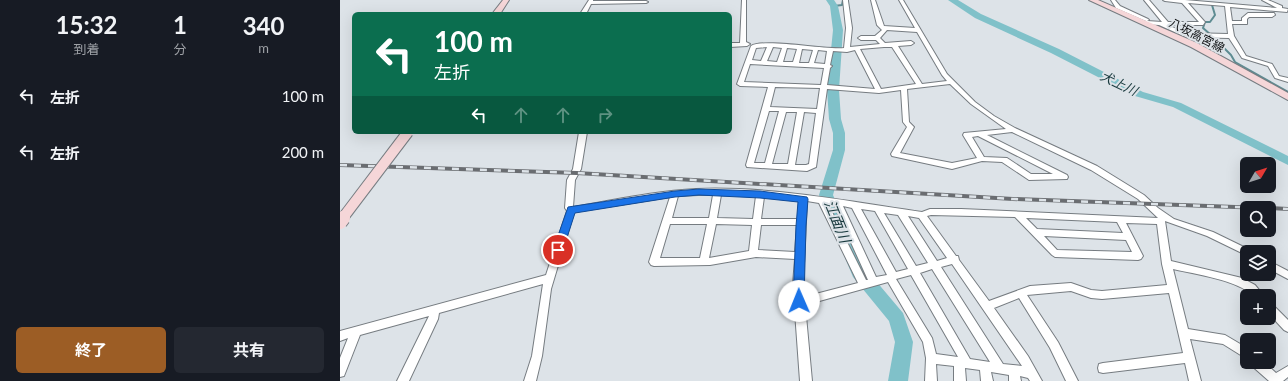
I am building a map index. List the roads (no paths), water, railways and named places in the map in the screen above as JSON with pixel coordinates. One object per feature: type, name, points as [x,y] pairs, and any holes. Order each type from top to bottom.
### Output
[{"type":"main road","points":[[497,12],[506,0]]},
{"type":"main road","name":"八坂高宮線","points":[[1092,0],[1146,22],[1194,45],[1288,96]]},
{"type":"main road","points":[[340,222],[406,134]]},
{"type":"street","points":[[743,44],[744,0]]},
{"type":"street","points":[[772,85],[750,165],[807,168],[813,165],[820,111],[827,87],[829,66],[849,28],[844,1],[846,0]]},
{"type":"street","points":[[873,0],[880,25],[885,29],[919,30]]},
{"type":"street","points":[[901,0],[945,75],[973,103],[1013,130],[1094,168],[1141,197],[1162,219],[1167,264],[1195,381]]},
{"type":"street","points":[[1113,0],[1118,7],[1146,22],[1201,24],[1202,22],[1183,1]]},
{"type":"street","points":[[1146,0],[1166,23]]},
{"type":"street","points":[[1165,0],[1287,10]]},
{"type":"street","points":[[1264,0],[1287,10]]},
{"type":"street","points":[[584,12],[590,1],[646,2]]},
{"type":"street","points":[[1227,6],[1231,36],[1244,57],[1270,64],[1277,77],[1288,80]]},
{"type":"street","points":[[1229,22],[1245,23],[1244,19],[1248,15],[1272,15],[1266,9]]},
{"type":"street","points":[[1156,22],[1186,35],[1231,36]]},
{"type":"street","points":[[877,38],[885,29]]},
{"type":"street","points":[[861,38],[877,38],[884,45]]},
{"type":"street","points":[[911,43],[857,49],[771,45],[754,46],[740,84],[838,87],[879,91],[951,82]]},
{"type":"street","points":[[732,46],[755,44],[758,46]]},
{"type":"street","points":[[763,63],[771,45]]},
{"type":"street","points":[[894,45],[920,86]]},
{"type":"street","points":[[780,63],[785,46]]},
{"type":"street","points":[[796,64],[800,47]]},
{"type":"street","points":[[811,65],[816,48]]},
{"type":"street","points":[[857,49],[879,91]]},
{"type":"street","points":[[749,62],[829,66]]},
{"type":"street","points":[[904,88],[906,122],[911,127],[895,154],[952,166],[982,159],[1004,160],[1028,177],[1064,177],[980,134]]},
{"type":"street","points":[[766,109],[820,111]]},
{"type":"street","points":[[768,166],[782,110]]},
{"type":"street","points":[[791,167],[801,111]]},
{"type":"street","points":[[982,159],[967,135],[1013,130]]},
{"type":"street","points":[[530,381],[537,356],[546,289],[571,210],[568,208],[571,180],[577,169],[584,134]]},
{"type":"street","points":[[571,210],[675,194],[718,192],[760,194],[922,215],[930,212],[1120,219],[1162,219],[1210,234],[1240,249]]},
{"type":"street","points":[[704,262],[718,192]]},
{"type":"street","points":[[675,194],[654,262],[715,262],[732,256],[753,254],[800,256]]},
{"type":"street","points":[[753,254],[760,194]]},
{"type":"street","points":[[803,199],[799,301],[806,381]]},
{"type":"street","points":[[823,202],[868,282]]},
{"type":"street","points":[[838,204],[868,282]]},
{"type":"street","points":[[855,206],[891,277],[928,341],[931,358],[931,381]]},
{"type":"street","points":[[878,209],[963,363],[960,381]]},
{"type":"street","points":[[901,212],[1000,368]]},
{"type":"street","points":[[922,215],[955,259],[1034,377]]},
{"type":"street","points":[[1018,215],[1055,253],[1138,256],[1120,219]]},
{"type":"street","points":[[667,220],[801,222]]},
{"type":"street","points":[[1035,232],[1129,237]]},
{"type":"street","points":[[799,301],[807,301],[868,282],[955,259]]},
{"type":"street","points":[[1167,264],[1239,281],[1253,289]]},
{"type":"street","points":[[1276,269],[1288,274]]},
{"type":"street","points":[[1276,271],[1288,279]]},
{"type":"street","points":[[340,336],[549,278]]},
{"type":"street","points":[[987,306],[1030,290],[1071,287],[1091,294],[1102,295],[1166,289],[1173,290]]},
{"type":"street","points":[[1021,293],[1054,345],[1072,381]]},
{"type":"street","points":[[403,381],[433,319],[435,310]]},
{"type":"street","points":[[1276,314],[1288,327]]},
{"type":"street","points":[[340,372],[356,331]]},
{"type":"street","points":[[1184,333],[1225,340],[1240,350]]},
{"type":"street","points":[[1103,368],[1190,357]]},
{"type":"street","points":[[931,358],[1000,368],[1014,376],[1034,377]]},
{"type":"street","points":[[985,366],[987,381]]},
{"type":"street","points":[[1264,369],[1276,380],[1288,372]]},
{"type":"waterway","name":"江面川","points":[[830,0],[834,6],[838,30],[833,90],[835,119],[839,133],[839,150],[826,195],[859,272],[897,318],[904,342],[898,381]]},
{"type":"waterway","points":[[834,6],[842,5],[843,0]]},
{"type":"waterway","name":"犬上川","points":[[952,0],[978,16],[1055,51],[1139,94],[1177,105],[1288,161]]},
{"type":"waterway","points":[[1211,35],[1203,28],[1205,22],[1210,22],[1215,15],[1212,5]]},
{"type":"waterway","points":[[1213,37],[1231,55],[1235,62],[1288,92]]},
{"type":"railway","points":[[340,165],[577,173],[1013,199],[1240,207]]},
{"type":"railway","points":[[1276,208],[1288,209]]}]
